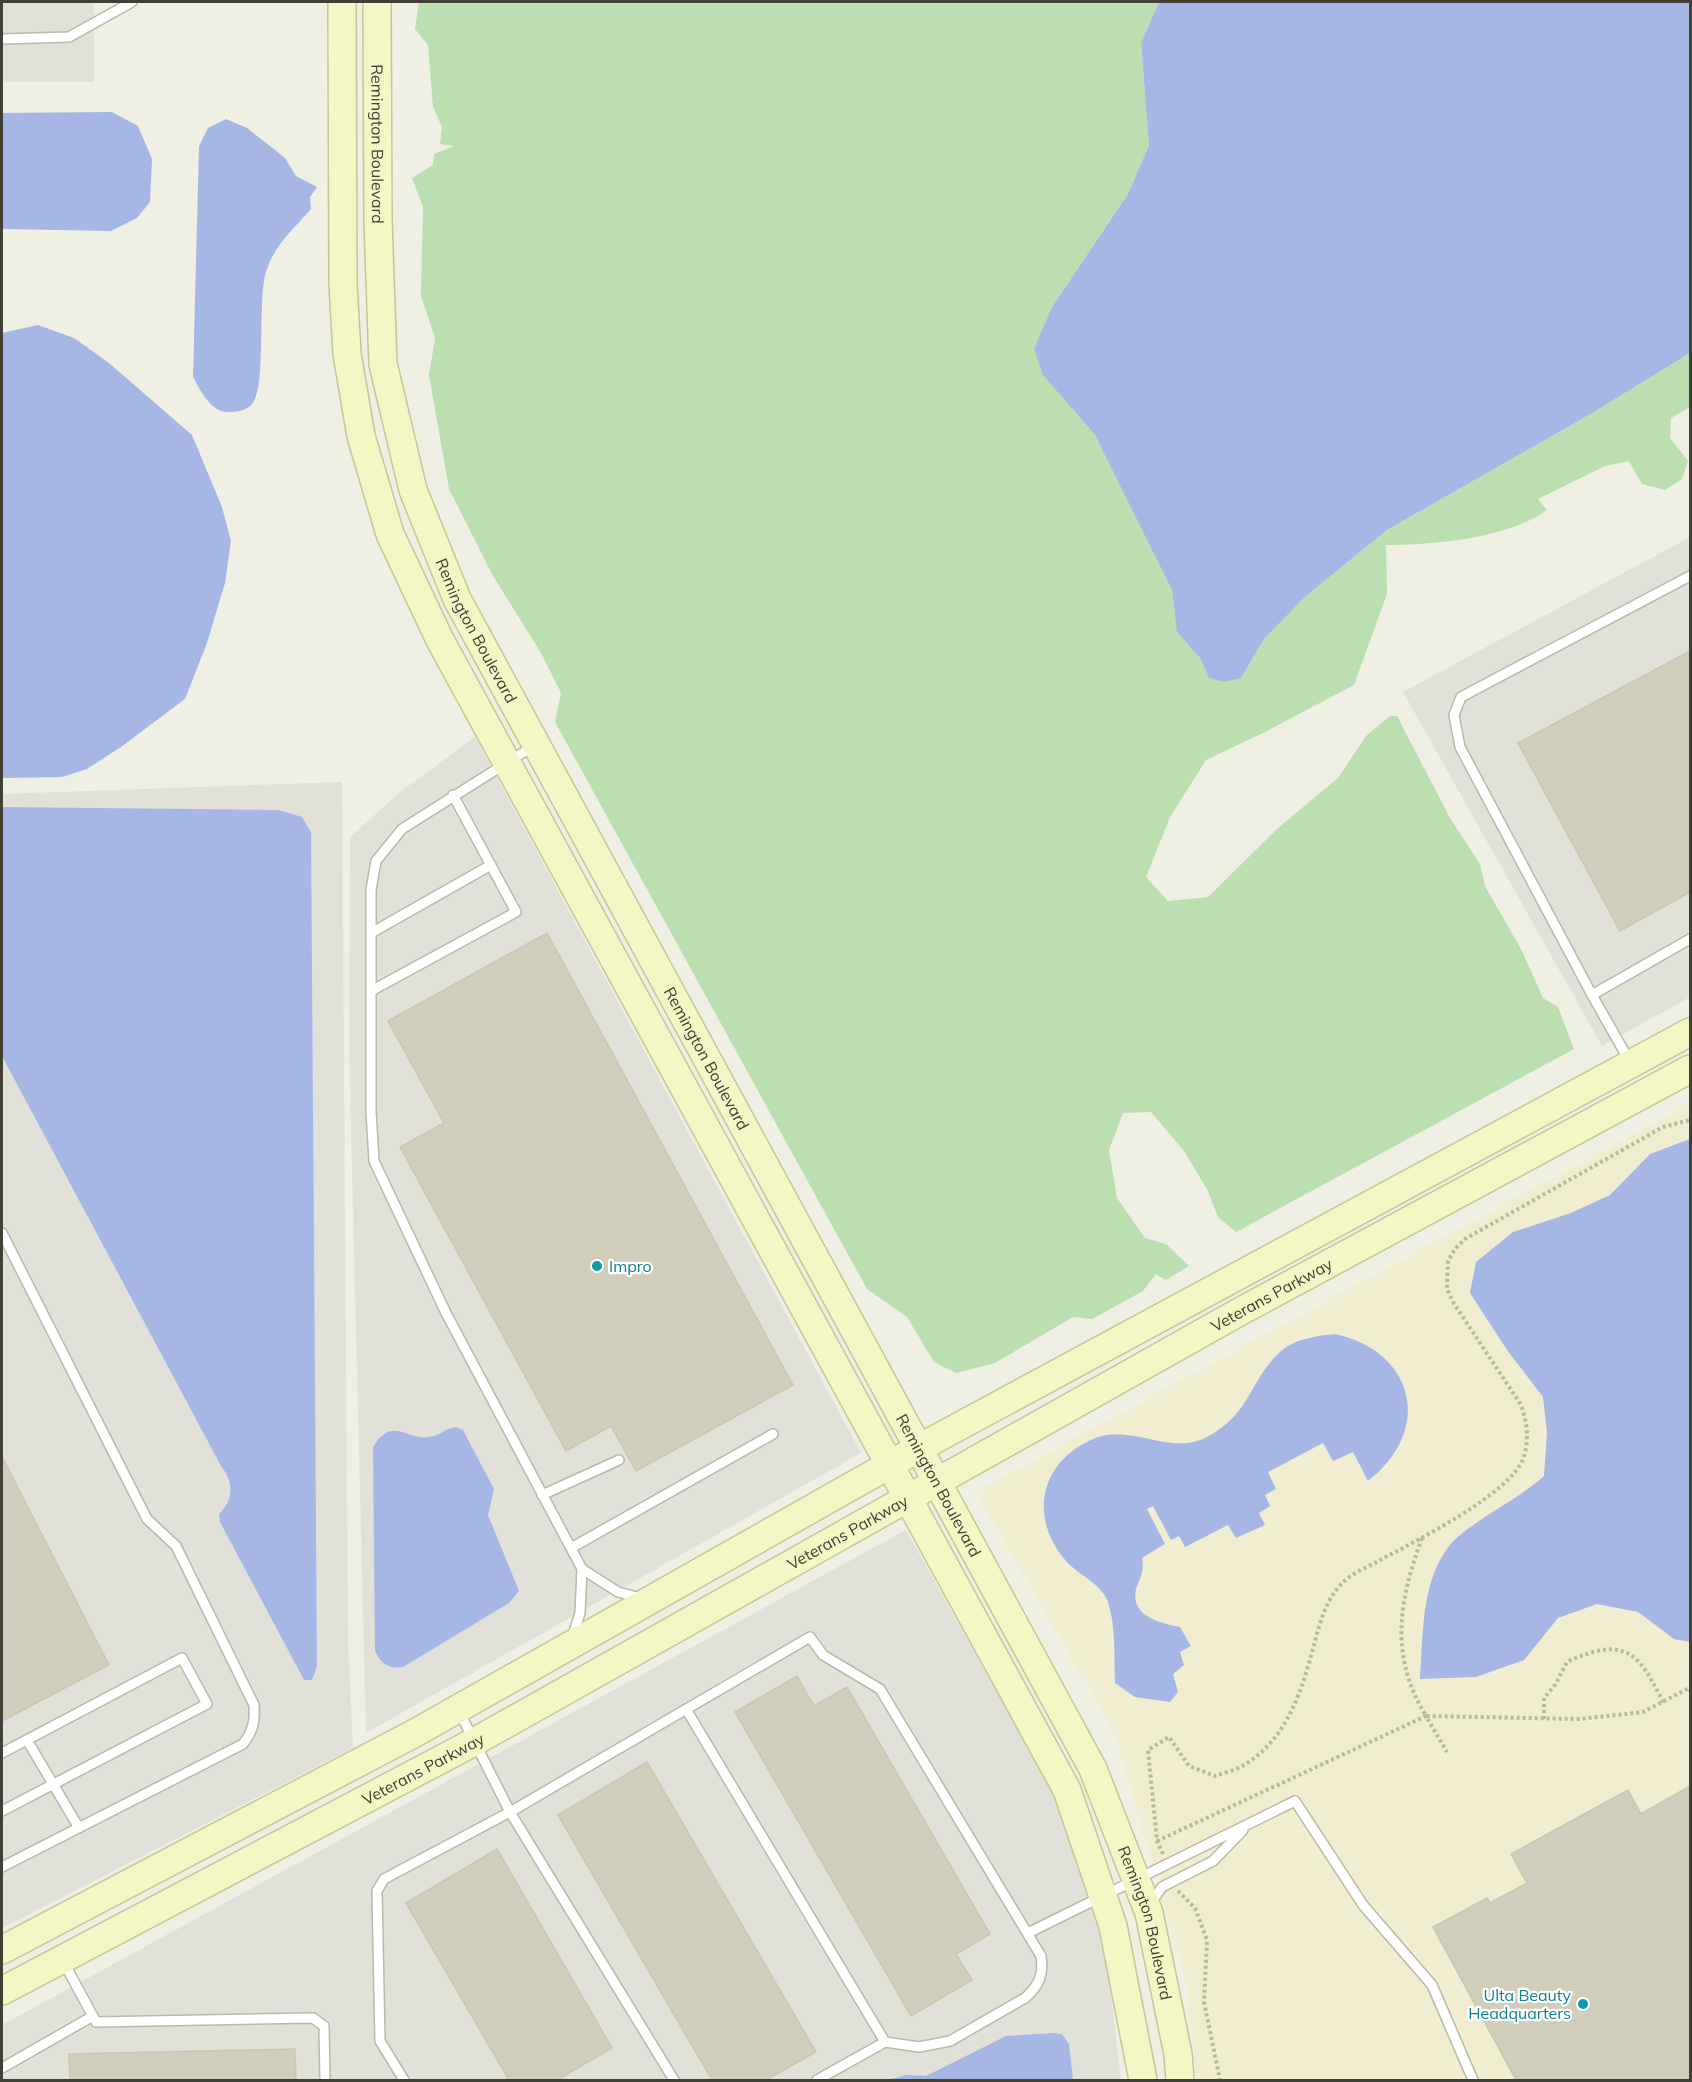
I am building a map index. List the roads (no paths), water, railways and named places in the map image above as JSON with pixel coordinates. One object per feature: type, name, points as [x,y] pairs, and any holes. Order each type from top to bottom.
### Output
[{"type":"street","name":"Remington Boulevard","points":[[342,2],[343,284],[347,354],[361,436],[390,534],[440,640],[1067,1790],[1113,1926],[1143,2080]]},
{"type":"street","name":"Remington Boulevard","points":[[377,2],[378,221],[383,364],[413,490],[457,599],[1093,1769],[1148,1908],[1178,2054],[1180,2080]]},
{"type":"street","name":"Veterans Parkway","points":[[2,1950],[458,1708],[919,1448],[1690,1032]]},
{"type":"street","name":"Veterans Parkway","points":[[2,1991],[474,1742],[1240,1311],[1690,1069]]},
{"type":"lane","points":[[2,39],[69,37],[132,2]]},
{"type":"lane","points":[[1631,1064],[1460,747],[1454,715],[1461,697],[1690,576]]},
{"type":"lane","points":[[536,744],[402,829],[376,861],[371,890],[374,1161],[446,1313],[582,1569],[618,1592],[649,1600]]},
{"type":"lane","points":[[371,991],[516,912],[453,795]]},
{"type":"lane","points":[[371,933],[491,865]]},
{"type":"lane","points":[[1592,995],[1690,939]]},
{"type":"lane","points":[[2,1233],[147,1519],[176,1546],[254,1705],[252,1732],[243,1744],[2,1867]]},
{"type":"lane","points":[[571,1548],[773,1434]]},
{"type":"lane","points":[[542,1495],[619,1460]]},
{"type":"lane","points":[[570,1645],[580,1613],[582,1569]]},
{"type":"lane","points":[[404,2080],[380,2041],[377,1891],[384,1880],[510,1812],[810,1637],[823,1655],[880,1689],[1028,1933],[1041,1956],[1043,1968],[1034,1990],[1025,1998],[950,2041],[919,2047],[885,2042],[817,2080]]},
{"type":"lane","points":[[2,1754],[182,1658],[207,1704],[2,1811]]},
{"type":"lane","points":[[458,1708],[510,1812],[674,2080]]},
{"type":"lane","points":[[686,1709],[885,2042]]},
{"type":"lane","points":[[27,1740],[79,1828]]},
{"type":"lane","points":[[1028,1933],[1295,1801],[1363,1905],[1432,1985],[1473,2080]]},
{"type":"lane","points":[[1148,1908],[1162,1887],[1213,1861],[1249,1824]]},
{"type":"lane","points":[[62,1959],[96,2022],[313,2018],[324,2026],[325,2080]]},
{"type":"lane","points":[[2,2068],[93,2016]]},
{"type":"water","points":[[1159,2],[1690,2],[1690,353],[1594,412],[1387,530],[1306,596],[1264,639],[1241,678],[1224,682],[1209,678],[1200,658],[1177,632],[1172,590],[1095,435],[1043,375],[1034,349],[1052,307],[1128,194],[1149,145],[1141,43]]},
{"type":"water","points":[[112,112],[138,126],[152,159],[150,202],[137,218],[111,231],[2,229],[2,113]]},
{"type":"water","points":[[226,119],[247,128],[285,158],[296,176],[317,187],[310,197],[311,209],[274,253],[266,272],[263,285],[261,362],[257,395],[247,408],[231,412],[224,412],[212,405],[203,395],[193,377],[199,146],[208,128]]},
{"type":"water","points":[[38,325],[74,338],[109,363],[192,435],[222,507],[231,541],[225,583],[207,643],[185,699],[121,747],[87,769],[62,777],[2,778],[2,333]]},
{"type":"water","points":[[2,807],[279,810],[302,817],[311,832],[317,1666],[312,1680],[304,1680],[220,1522],[219,1514],[230,1497],[230,1485],[225,1472],[2,1056]]},
{"type":"water","points":[[1690,1139],[1690,1642],[1674,1639],[1638,1612],[1597,1604],[1558,1618],[1524,1660],[1476,1677],[1420,1679],[1427,1598],[1440,1561],[1450,1545],[1465,1531],[1544,1476],[1547,1433],[1543,1397],[1507,1350],[1470,1293],[1476,1262],[1513,1232],[1571,1213],[1610,1195],[1650,1154]]},
{"type":"water","points":[[1335,1334],[1362,1343],[1383,1357],[1398,1375],[1406,1395],[1407,1417],[1402,1439],[1389,1461],[1368,1481],[1353,1452],[1333,1461],[1323,1443],[1268,1472],[1276,1489],[1265,1495],[1270,1506],[1259,1513],[1265,1525],[1236,1538],[1228,1525],[1185,1547],[1179,1536],[1171,1540],[1153,1506],[1147,1509],[1165,1544],[1142,1558],[1142,1570],[1135,1599],[1142,1612],[1149,1617],[1180,1627],[1191,1646],[1180,1652],[1184,1665],[1173,1674],[1178,1692],[1170,1702],[1135,1697],[1115,1683],[1112,1622],[1105,1595],[1066,1561],[1054,1544],[1047,1527],[1044,1509],[1045,1492],[1051,1476],[1061,1462],[1075,1449],[1093,1439],[1107,1435],[1121,1434],[1179,1443],[1193,1442],[1207,1437],[1233,1418],[1261,1375],[1280,1352],[1299,1341]]},
{"type":"water","points":[[456,1427],[463,1430],[494,1489],[488,1515],[519,1591],[509,1603],[403,1667],[389,1666],[382,1662],[375,1650],[373,1447],[387,1432],[429,1437]]},
{"type":"water","points":[[1062,2034],[1069,2044],[1073,2080],[886,2080],[907,2075],[926,2076],[1006,2036]]},
{"type":"place","name":"Impro","points":[[597,1266]]},
{"type":"place","name":"Ulta Beauty Headquarters","points":[[1583,2004]]}]
